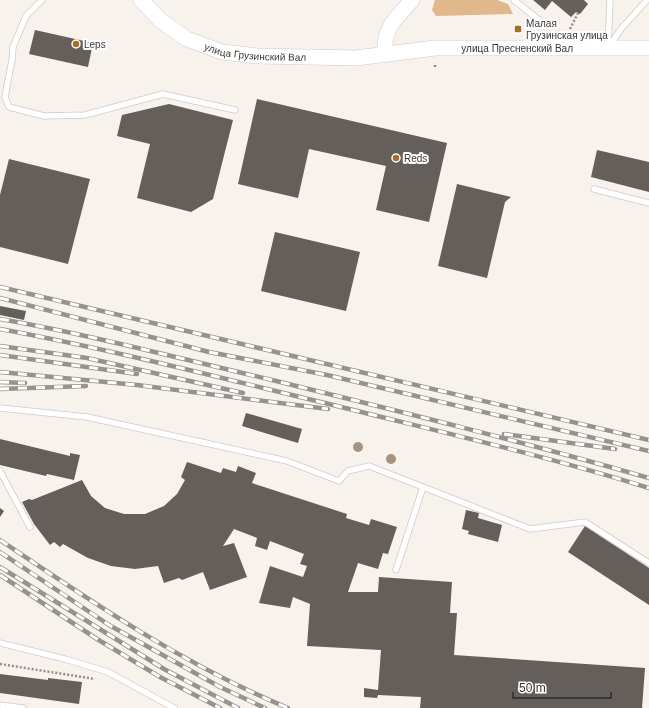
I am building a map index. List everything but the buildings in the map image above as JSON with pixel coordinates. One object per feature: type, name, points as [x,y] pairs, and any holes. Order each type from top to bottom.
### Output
[{"type":"main road","name":"улица Грузинский Вал","points":[[141,0],[172,30],[201,46],[222,52],[257,56],[343,58],[385,54]]},
{"type":"main road","points":[[385,54],[384,40],[388,29],[412,0]]},
{"type":"main road","name":"улица Пресненский Вал","points":[[385,54],[435,48],[649,48]]},
{"type":"lane","points":[[42,0],[26,16],[13,47],[5,97],[9,107],[44,116],[85,115],[163,94],[235,110]]},
{"type":"lane","points":[[514,0],[539,20]]},
{"type":"lane","points":[[608,49],[610,0]]},
{"type":"lane","points":[[608,49],[621,29],[647,0]]},
{"type":"lane","points":[[594,189],[649,203]]},
{"type":"lane","points":[[0,408],[87,417],[287,461],[339,481],[348,471],[369,466],[530,529],[585,522],[649,563]]},
{"type":"lane","points":[[0,471],[30,528]]},
{"type":"lane","points":[[396,570],[423,487]]},
{"type":"lane","points":[[0,643],[65,659],[108,672],[174,708]]},
{"type":"lane","points":[[0,704],[23,708]]},
{"type":"path","points":[[570,29],[578,13]]},
{"type":"path","points":[[0,664],[100,679]]},
{"type":"shaded area","points":[[435,0],[497,0],[508,4],[513,14],[436,16],[432,10]]},
{"type":"railway","points":[[0,287],[649,440]]},
{"type":"railway","points":[[0,298],[209,352],[327,375],[649,451]]},
{"type":"railway","points":[[0,319],[102,340],[272,380],[508,439],[649,478]]},
{"type":"railway","points":[[0,329],[127,355],[211,375],[532,455],[649,488]]},
{"type":"railway","points":[[0,346],[87,358],[243,393]]},
{"type":"railway","points":[[0,355],[137,374]]},
{"type":"railway","points":[[0,372],[137,385],[328,409]]},
{"type":"railway","points":[[0,382],[25,383]]},
{"type":"railway","points":[[0,389],[86,386]]},
{"type":"railway","points":[[504,434],[615,449]]},
{"type":"railway","points":[[0,540],[104,609],[175,652],[250,691],[288,708]]},
{"type":"railway","points":[[0,552],[109,625],[220,687],[265,708]]},
{"type":"railway","points":[[0,567],[164,669],[238,708]]},
{"type":"railway","points":[[0,575],[97,639],[160,677],[220,708]]},
{"type":"place","name":"Малая Грузинская улица","points":[[518,29]]},
{"type":"place","name":"Leps","points":[[76,44]]},
{"type":"place","name":"Reds","points":[[396,158]]}]
